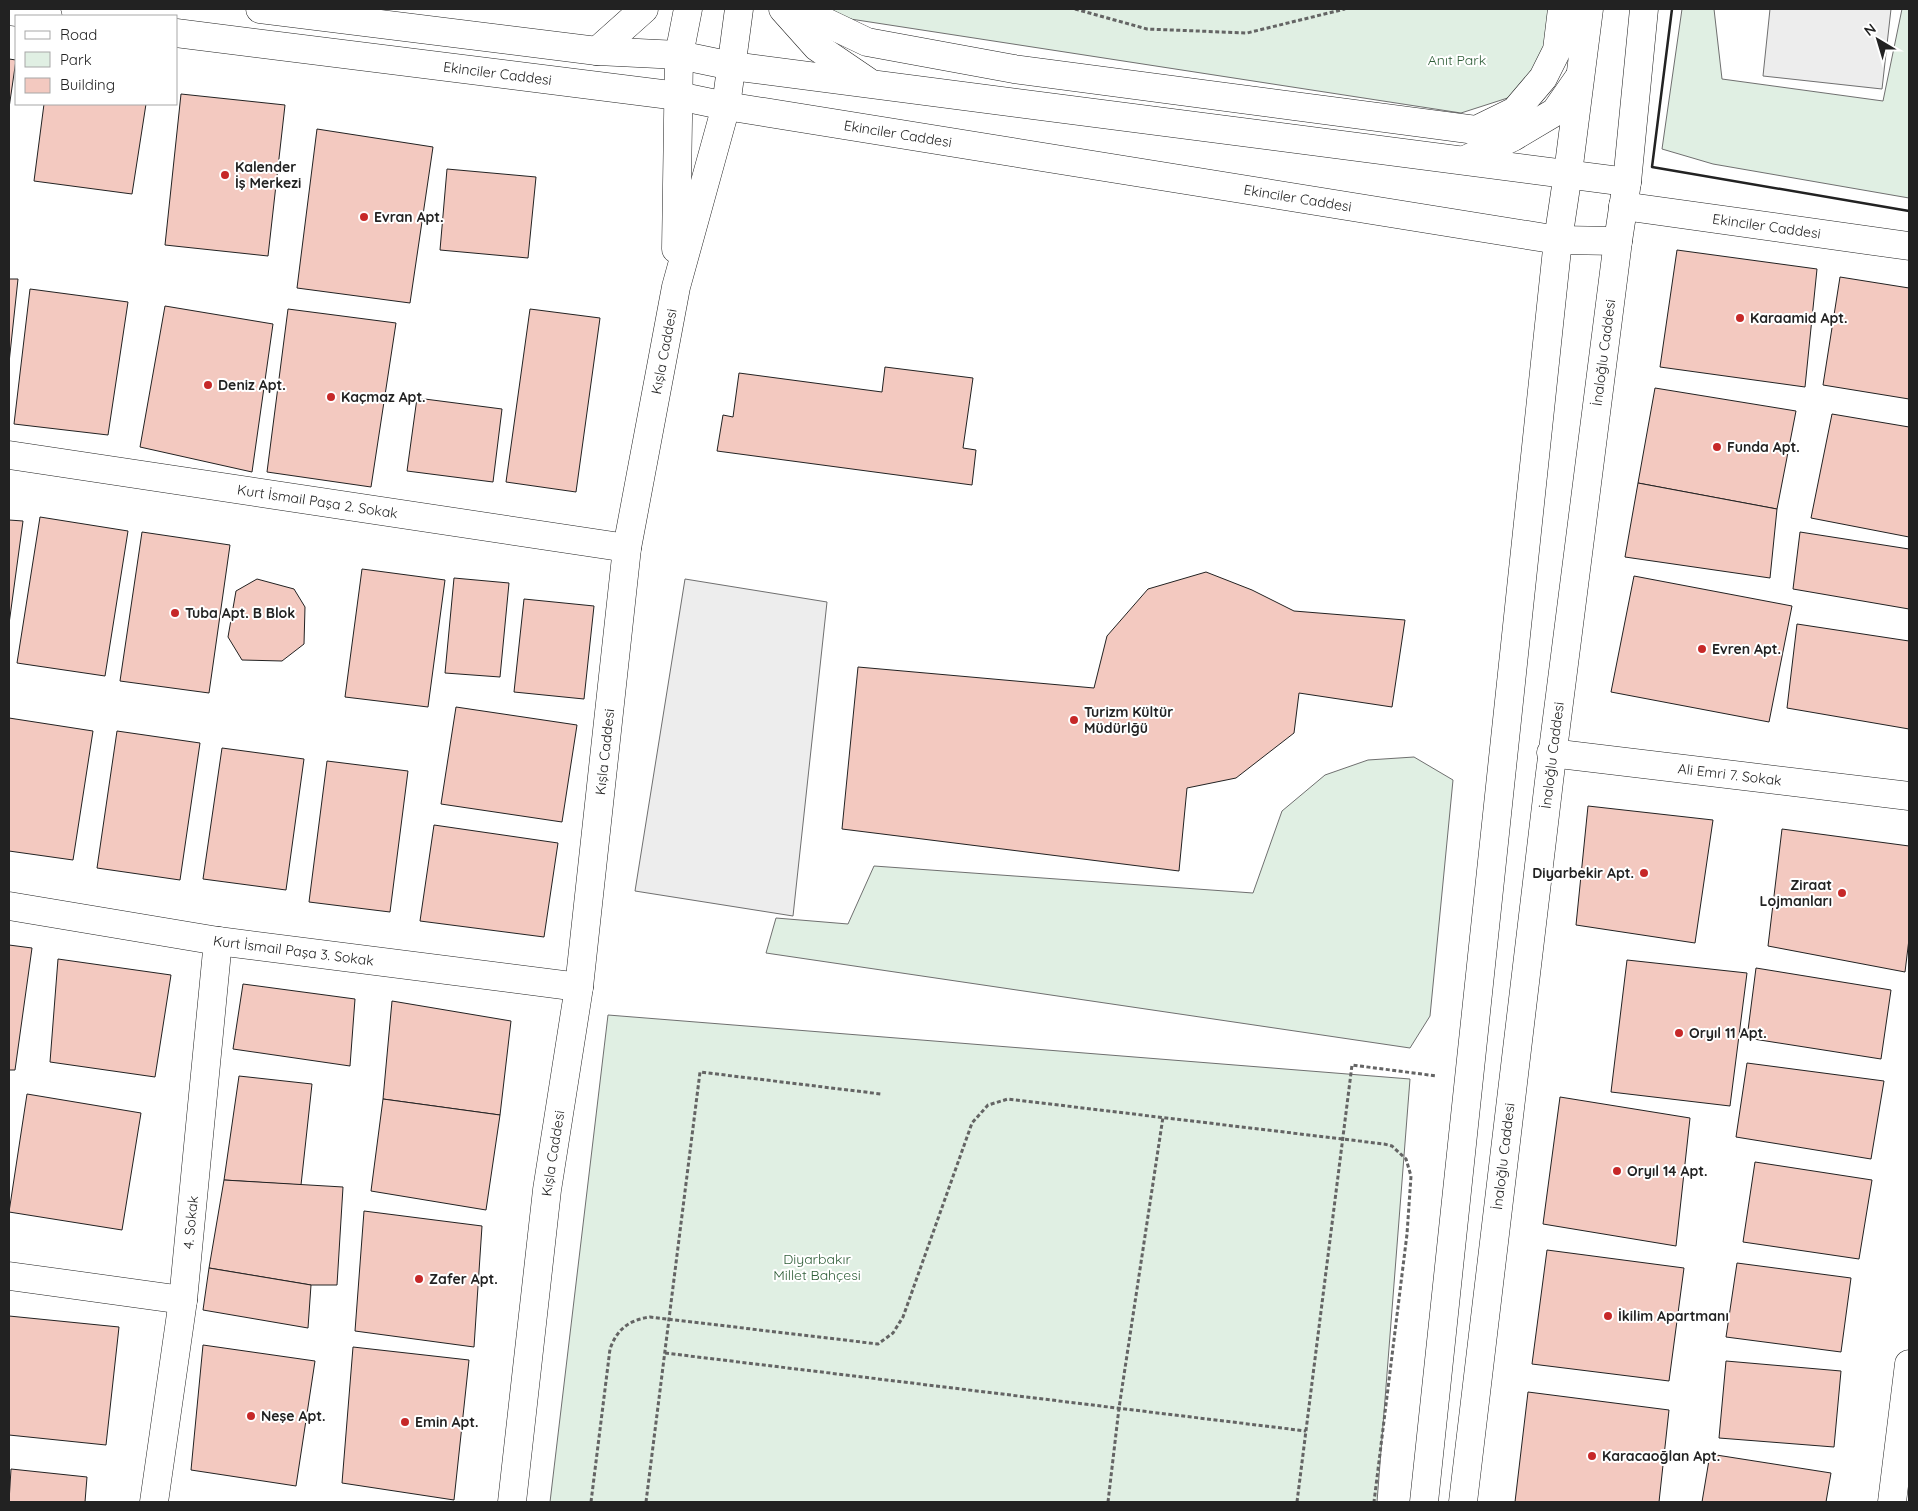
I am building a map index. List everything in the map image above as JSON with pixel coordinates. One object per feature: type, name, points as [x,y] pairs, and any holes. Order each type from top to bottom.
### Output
[{"type":"main road","name":"Ekinciler Caddesi","points":[[260,9],[597,51],[679,54],[732,66],[1568,173],[1625,194],[1909,246]]},
{"type":"main road","points":[[597,51],[644,9]]},
{"type":"main road","points":[[676,287],[679,54],[688,9]]},
{"type":"main road","name":"Kışla Caddesi","points":[[512,1502],[547,1190],[579,987],[627,548],[676,287],[726,106],[739,9]]},
{"type":"main road","points":[[783,9],[817,47],[870,84]]},
{"type":"main road","points":[[812,9],[822,20],[867,42],[1014,68],[1476,130],[1515,111],[1543,78],[1557,50],[1562,9]]},
{"type":"main road","points":[[1424,1502],[1558,240],[1589,9]]},
{"type":"main road","name":"İnaloğlu Caddesi","points":[[1463,1502],[1551,753],[1625,194],[1644,9]]},
{"type":"main road","points":[[9,11],[40,15]]},
{"type":"main road","name":"Ekinciler Caddesi","points":[[178,33],[678,96],[726,106],[1558,240],[1618,241]]},
{"type":"main road","points":[[1465,160],[1513,137],[1555,112],[1580,76]]},
{"type":"main road","name":"Kurt İsmail Paşa 2. Sokak","points":[[9,455],[627,548]]},
{"type":"main road","name":"Ali Emri 7. Sokak","points":[[1551,753],[1909,796]]},
{"type":"main road","name":"Kurt İsmail Paşa 3. Sokak","points":[[9,906],[218,941],[579,987]]},
{"type":"main road","name":"4. Sokak","points":[[154,1502],[183,1300],[218,941]]},
{"type":"main road","points":[[9,1276],[183,1300]]},
{"type":"main road","points":[[1892,1502],[1909,1364]]},
{"type":"path","points":[[1075,9],[1147,29],[1247,33],[1345,9]]},
{"type":"path","points":[[1297,1502],[1352,1065],[1468,1079]]},
{"type":"path","points":[[646,1502],[700,1072],[881,1094]]},
{"type":"path","points":[[591,1502],[610,1349],[620,1329],[639,1318],[650,1317],[878,1344],[894,1333],[903,1317],[972,1123],[988,1105],[1008,1099],[1392,1146],[1406,1160],[1411,1176],[1407,1234],[1374,1502]]},
{"type":"path","points":[[1108,1502],[1118,1408],[1163,1117]]},
{"type":"path","points":[[665,1353],[1306,1431]]},
{"type":"green space","name":"Anıt Park","points":[[825,9],[1549,9],[1545,47],[1520,94],[1461,113],[831,16]]},
{"type":"green space","points":[[1682,9],[1714,9],[1722,79],[1883,101],[1902,9],[1909,9],[1909,198],[1713,164],[1662,149]]},
{"type":"green space","points":[[1414,757],[1453,780],[1430,1016],[1410,1048],[766,953],[776,918],[848,924],[874,866],[1253,893],[1282,811],[1325,775],[1368,760]]},
{"type":"green space","name":"Diyarbakır Millet Bahçesi","points":[[608,1015],[1410,1079],[1377,1502],[550,1502]]},
{"type":"shaded area","points":[[1770,9],[1891,9],[1882,89],[1763,76]]},
{"type":"shaded area","points":[[685,579],[827,602],[793,916],[635,891]]},
{"type":"building","points":[[9,59],[15,60],[15,67],[9,108]]},
{"type":"building","name":"Kalender İş Merkezi","points":[[181,94],[285,105],[268,256],[165,245]]},
{"type":"building","points":[[44,105],[146,105],[132,194],[34,181]]},
{"type":"building","name":"Evran Apt.","points":[[317,129],[433,147],[410,303],[297,288]]},
{"type":"building","points":[[447,169],[536,177],[528,258],[440,250]]},
{"type":"building","name":"Karaamid Apt.","points":[[1677,250],[1817,269],[1805,387],[1660,367]]},
{"type":"building","points":[[1840,277],[1909,288],[1909,399],[1823,385]]},
{"type":"building","points":[[9,279],[18,279],[9,363]]},
{"type":"building","points":[[30,289],[128,302],[108,435],[14,424]]},
{"type":"building","name":"Deniz Apt.","points":[[165,306],[273,324],[252,472],[140,447]]},
{"type":"building","name":"Kaçmaz Apt.","points":[[288,309],[396,323],[371,487],[267,472]]},
{"type":"building","points":[[530,309],[600,318],[576,492],[506,482]]},
{"type":"building","points":[[885,367],[973,378],[963,448],[976,450],[972,485],[717,451],[723,415],[733,417],[739,373],[882,392]]},
{"type":"building","name":"Funda Apt.","points":[[1655,388],[1796,411],[1777,509],[1638,483]]},
{"type":"building","points":[[417,398],[502,409],[493,482],[407,471]]},
{"type":"building","points":[[1832,414],[1909,427],[1909,537],[1811,518]]},
{"type":"building","points":[[1638,483],[1777,509],[1770,578],[1625,557]]},
{"type":"building","points":[[40,517],[128,531],[105,676],[17,663]]},
{"type":"building","points":[[9,520],[23,521],[9,624]]},
{"type":"building","name":"Tuba Apt. B Blok","points":[[142,532],[230,545],[209,693],[120,681]]},
{"type":"building","points":[[1800,532],[1909,549],[1909,609],[1793,589]]},
{"type":"building","points":[[362,569],[445,580],[428,707],[345,697]]},
{"type":"building","name":"Turizm Kültür Müdürlğü","points":[[1206,572],[1252,590],[1294,611],[1405,620],[1392,707],[1299,693],[1294,733],[1236,778],[1187,788],[1179,871],[842,829],[858,667],[1094,688],[1107,636],[1148,589]]},
{"type":"building","name":"Evren Apt.","points":[[1634,576],[1792,606],[1769,722],[1611,692]]},
{"type":"building","points":[[454,578],[509,583],[500,677],[445,673]]},
{"type":"building","points":[[257,579],[294,589],[305,607],[304,644],[282,661],[242,660],[228,637],[236,591]]},
{"type":"building","points":[[524,599],[594,606],[584,699],[514,692]]},
{"type":"building","points":[[1797,624],[1909,641],[1909,729],[1787,708]]},
{"type":"building","points":[[456,707],[577,725],[562,822],[441,804]]},
{"type":"building","points":[[9,718],[93,731],[73,860],[9,851]]},
{"type":"building","points":[[117,731],[200,743],[180,880],[97,868]]},
{"type":"building","points":[[222,748],[304,759],[286,890],[203,879]]},
{"type":"building","points":[[327,761],[408,771],[390,912],[309,902]]},
{"type":"building","name":"Diyarbekir Apt.","points":[[1588,806],[1713,820],[1695,943],[1576,925]]},
{"type":"building","points":[[434,825],[558,843],[544,937],[420,921]]},
{"type":"building","name":"Ziraat Lojmanları","points":[[1782,829],[1909,846],[1909,939],[1905,972],[1768,946]]},
{"type":"building","points":[[9,945],[32,948],[15,1070],[9,1070]]},
{"type":"building","points":[[58,959],[171,975],[155,1077],[50,1062]]},
{"type":"building","name":"Oryıl 11 Apt.","points":[[1627,960],[1747,973],[1730,1106],[1611,1092]]},
{"type":"building","points":[[1756,968],[1891,990],[1881,1059],[1747,1038]]},
{"type":"building","points":[[243,984],[355,999],[350,1066],[233,1049]]},
{"type":"building","points":[[392,1001],[511,1021],[500,1115],[383,1099]]},
{"type":"building","points":[[1747,1063],[1884,1081],[1871,1159],[1736,1137]]},
{"type":"building","points":[[239,1076],[312,1084],[301,1185],[224,1180]]},
{"type":"building","points":[[27,1094],[141,1113],[122,1230],[9,1212]]},
{"type":"building","name":"Oryıl 14 Apt.","points":[[1560,1097],[1690,1118],[1676,1246],[1543,1224]]},
{"type":"building","points":[[383,1099],[500,1115],[486,1210],[371,1191]]},
{"type":"building","points":[[1755,1162],[1872,1180],[1859,1259],[1743,1242]]},
{"type":"building","points":[[224,1180],[343,1187],[337,1285],[311,1285],[209,1268]]},
{"type":"building","name":"Zafer Apt.","points":[[364,1211],[482,1226],[474,1347],[355,1331]]},
{"type":"building","name":"İkilim Apartmanı","points":[[1547,1250],[1684,1268],[1669,1381],[1532,1364]]},
{"type":"building","points":[[1737,1263],[1851,1278],[1841,1352],[1726,1337]]},
{"type":"building","points":[[209,1268],[311,1285],[308,1328],[203,1310]]},
{"type":"building","points":[[9,1316],[119,1327],[106,1445],[9,1435]]},
{"type":"building","name":"Neşe Apt.","points":[[203,1345],[315,1361],[296,1486],[191,1470]]},
{"type":"building","name":"Emin Apt.","points":[[353,1347],[469,1360],[454,1500],[342,1483]]},
{"type":"building","points":[[1726,1361],[1841,1371],[1834,1447],[1719,1438]]},
{"type":"building","name":"Karacaoğlan Apt.","points":[[1528,1392],[1669,1410],[1659,1502],[1515,1502]]},
{"type":"building","points":[[1710,1454],[1831,1473],[1826,1502],[1702,1502]]},
{"type":"building","points":[[11,1469],[87,1477],[85,1502],[9,1502]]},
{"type":"wall","points":[[1672,9],[1652,167],[1909,211]]},
{"type":"place","name":"Kalender İş Merkezi","points":[[225,175]]},
{"type":"place","name":"Evran Apt.","points":[[364,217]]},
{"type":"place","name":"Karaamid Apt.","points":[[1740,318]]},
{"type":"place","name":"Deniz Apt.","points":[[208,385]]},
{"type":"place","name":"Kaçmaz Apt.","points":[[331,397]]},
{"type":"place","name":"Funda Apt.","points":[[1717,447]]},
{"type":"place","name":"Tuba Apt. B Blok","points":[[175,613]]},
{"type":"place","name":"Evren Apt.","points":[[1702,649]]},
{"type":"place","name":"Turizm Kültür Müdürlğü","points":[[1074,720]]},
{"type":"place","name":"Diyarbekir Apt.","points":[[1644,873]]},
{"type":"place","name":"Ziraat Lojmanları","points":[[1842,893]]},
{"type":"place","name":"Oryıl 11 Apt.","points":[[1679,1033]]},
{"type":"place","name":"Oryıl 14 Apt.","points":[[1617,1171]]},
{"type":"place","name":"Zafer Apt.","points":[[419,1279]]},
{"type":"place","name":"İkilim Apartmanı","points":[[1608,1316]]},
{"type":"place","name":"Neşe Apt.","points":[[251,1416]]},
{"type":"place","name":"Emin Apt.","points":[[405,1422]]},
{"type":"place","name":"Karacaoğlan Apt.","points":[[1592,1456]]}]
